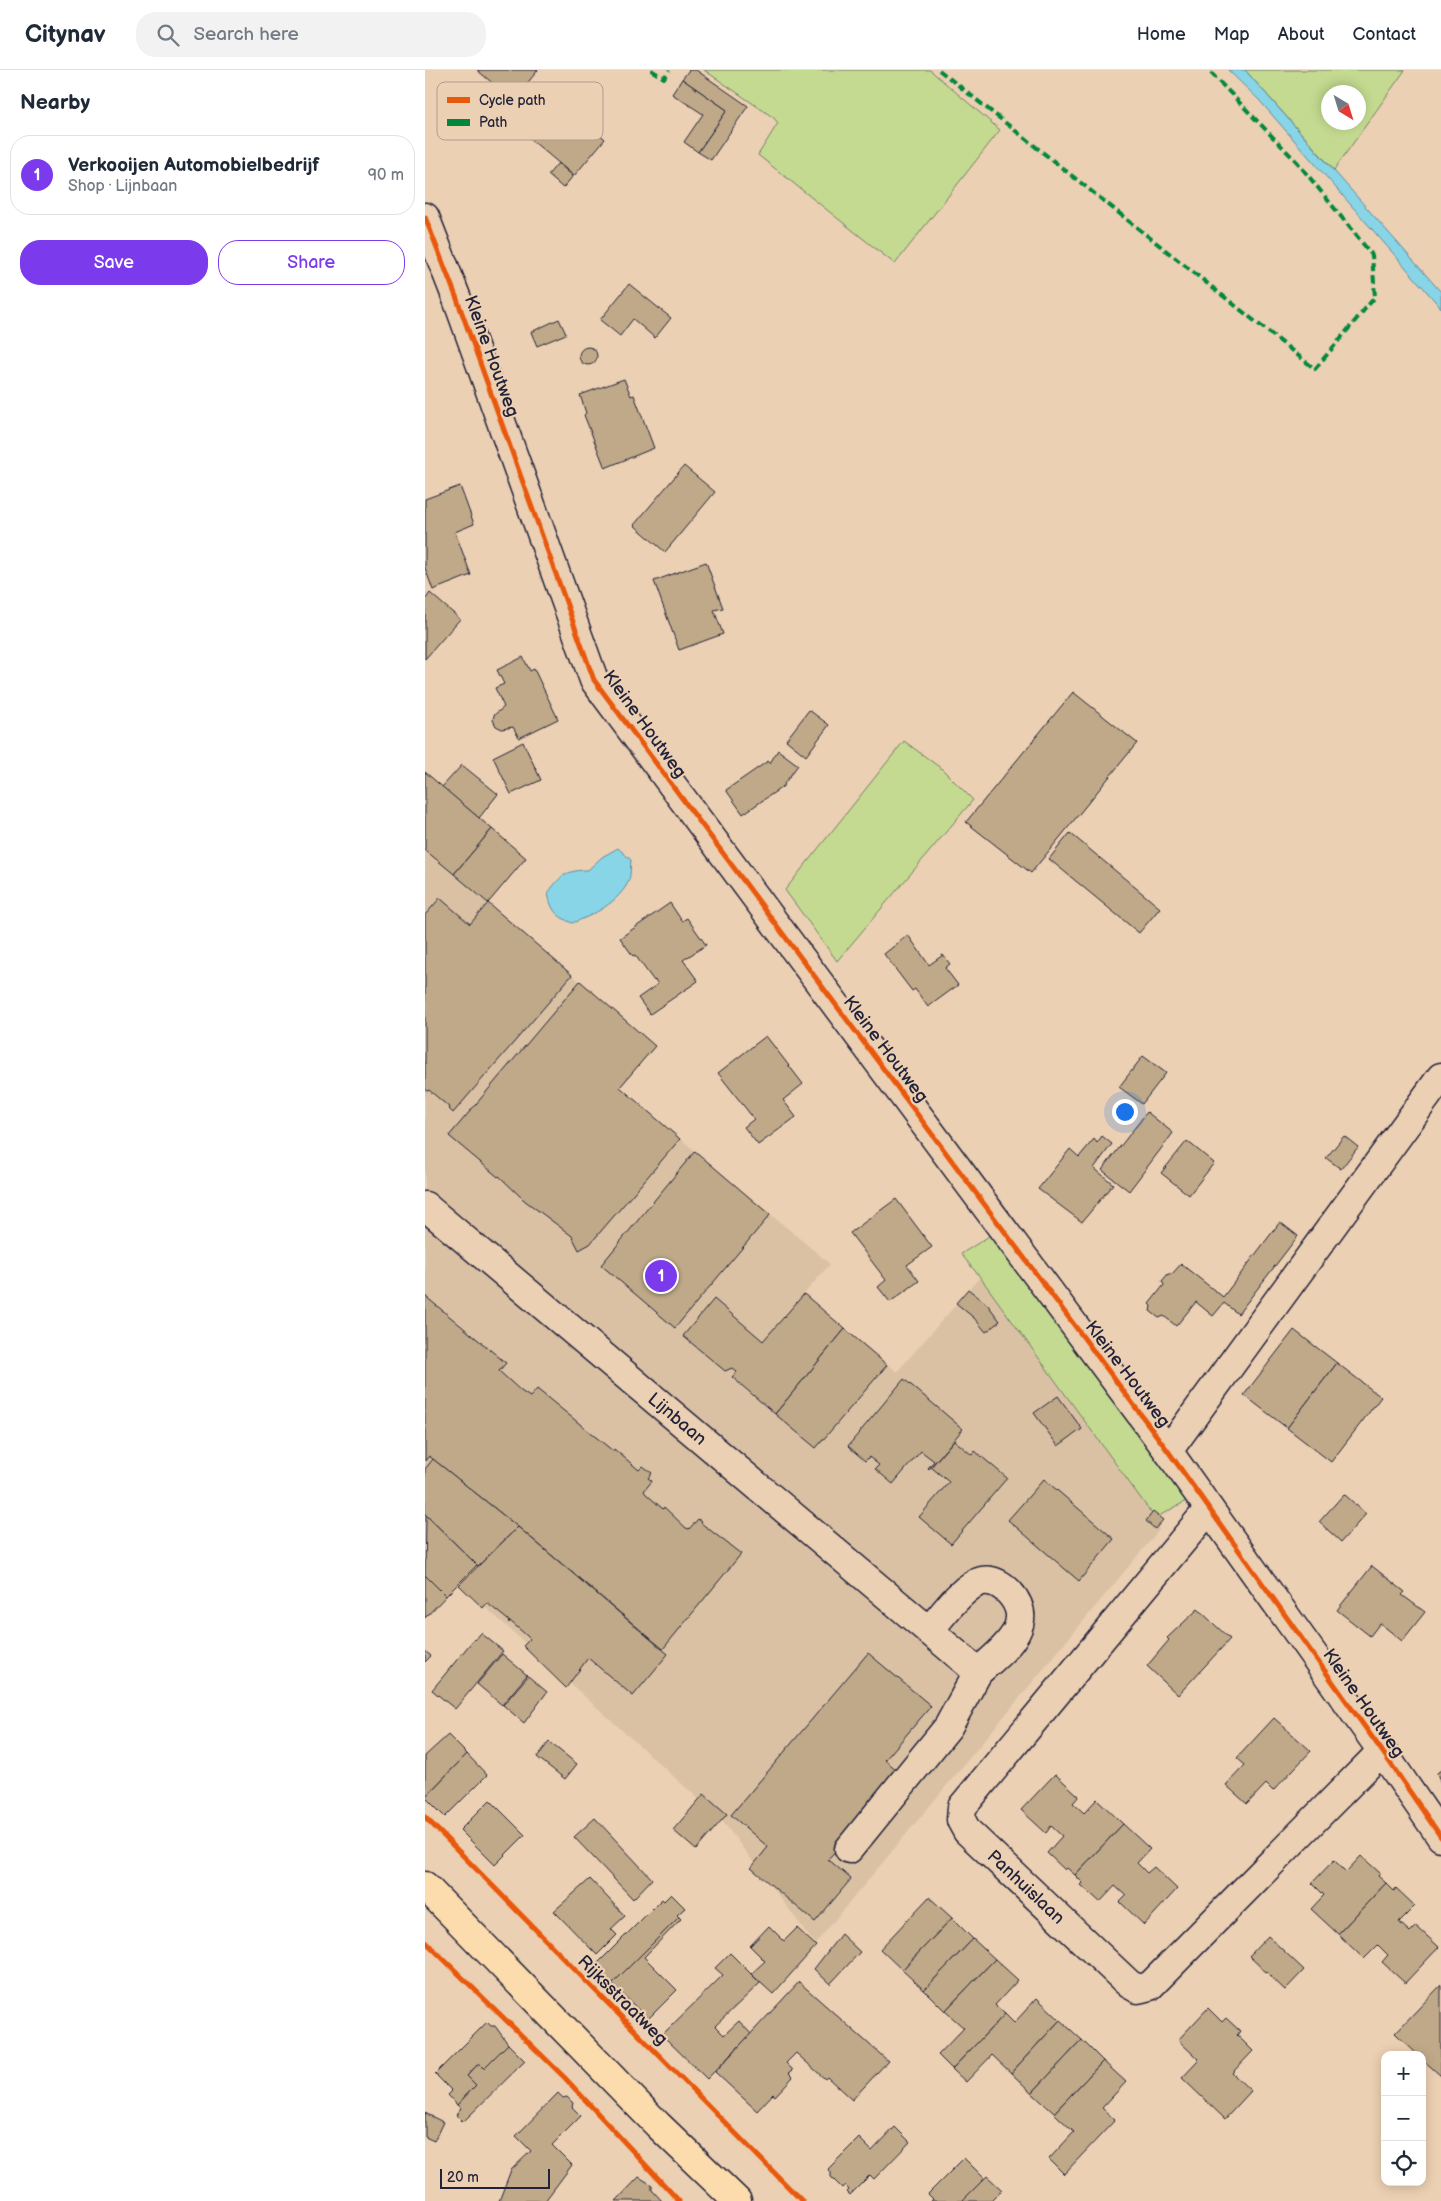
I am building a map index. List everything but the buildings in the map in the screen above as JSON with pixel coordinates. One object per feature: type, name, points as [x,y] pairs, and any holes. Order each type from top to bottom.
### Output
[{"type":"main road","points":[[425,1886],[658,2124],[737,2201]]},
{"type":"street","name":"Kleine Houtweg","points":[[425,217],[457,299],[594,680],[1167,1451],[1382,1751],[1441,1837]]},
{"type":"street","points":[[1167,1451],[1441,1077]]},
{"type":"street","name":"Lijnbaan","points":[[425,1206],[978,1672]]},
{"type":"street","name":"Panhuislaan","points":[[1209,1509],[962,1807],[961,1820],[967,1831],[1129,1984],[1138,1989],[1150,1986],[1382,1751]]},
{"type":"street","points":[[849,1849],[948,1727],[978,1672],[1011,1642],[1022,1618],[1017,1601],[1000,1583],[982,1581],[959,1594],[929,1631]]},
{"type":"shaded area","points":[[425,773],[526,858],[488,903],[655,1046],[620,1088],[830,1264],[804,1294],[897,1372],[980,1277],[1155,1518],[1159,1530],[815,1944],[721,1819],[425,1553]]},
{"type":"green space","points":[[704,70],[930,70],[1000,130],[895,264],[758,155],[778,123],[774,118]]},
{"type":"green space","points":[[1245,70],[1405,70],[1366,125],[1366,85],[1321,85],[1321,130],[1362,130],[1334,170]]},
{"type":"green space","points":[[904,741],[942,769],[973,800],[837,961],[785,890]]},
{"type":"green space","points":[[994,1233],[1190,1499],[1155,1518],[980,1277],[961,1254]]},
{"type":"water","points":[[1228,70],[1245,70],[1441,292],[1441,308],[1259,100]]},
{"type":"water","points":[[618,848],[631,860],[629,880],[619,895],[605,907],[572,923],[558,915],[551,904],[548,893],[557,882],[565,875],[575,871],[588,870],[602,857]]},
{"type":"marked path","points":[[651,70],[664,78],[669,70]]},
{"type":"marked path","points":[[939,70],[1315,369],[1375,297],[1372,255],[1298,163],[1208,70]]},
{"type":"cycle path","points":[[425,217],[457,299],[594,680],[1168,1451],[1441,1837]]},
{"type":"cycle path","name":"Rijksstraatweg","points":[[425,1817],[802,2201]]},
{"type":"cycle path","points":[[425,1941],[565,2078],[679,2201]]},
{"type":"place","name":"Verkooijen Automobielbedrijf","points":[[661,1276]]}]
